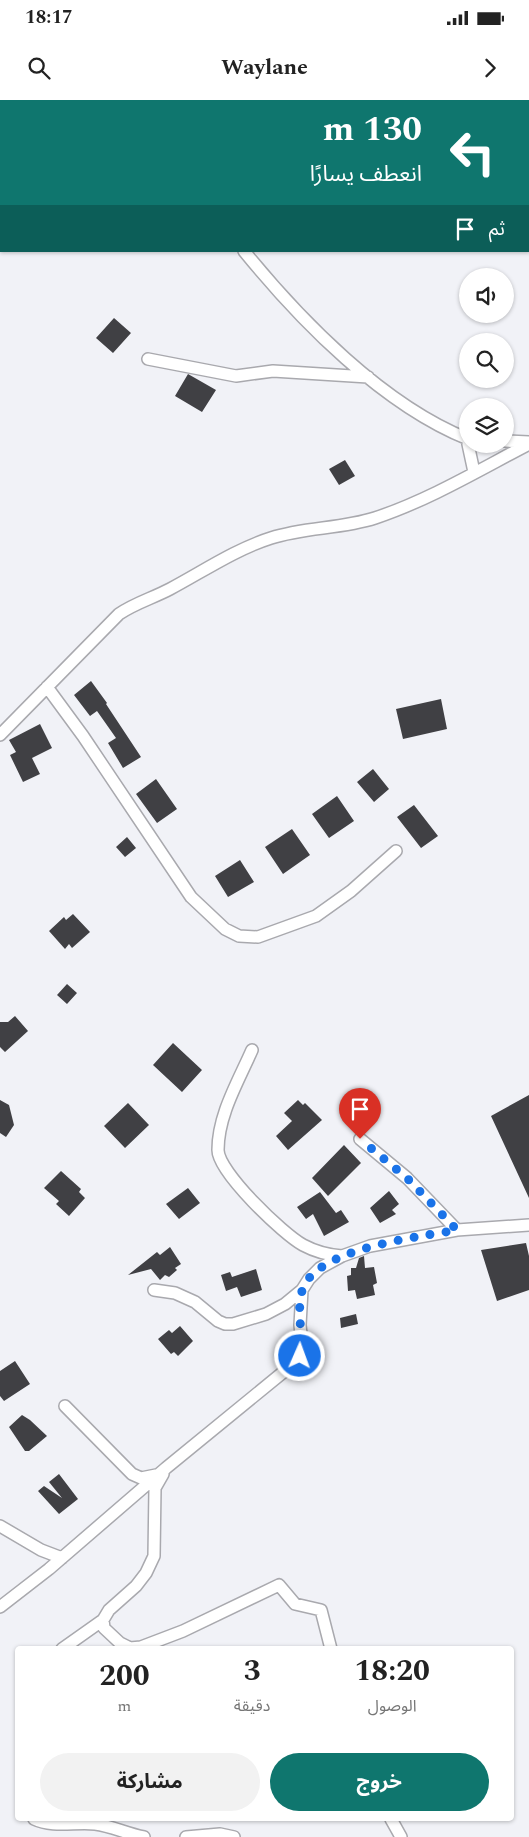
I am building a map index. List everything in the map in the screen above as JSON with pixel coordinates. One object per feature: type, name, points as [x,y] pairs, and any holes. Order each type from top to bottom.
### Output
[{"type":"street","points":[[245,252],[312,327],[368,377],[418,414],[459,435]]},
{"type":"street","points":[[148,359],[236,376],[273,371],[368,377]]},
{"type":"street","points":[[514,442],[529,443]]},
{"type":"street","points":[[0,734],[119,614],[133,605],[161,594],[271,538],[301,531],[353,525],[370,520],[435,493],[529,443]]},
{"type":"street","points":[[470,453],[474,472]]},
{"type":"street","points":[[48,687],[191,897],[211,918],[239,936],[258,937],[316,916],[352,891],[396,851]]},
{"type":"street","points":[[252,1050],[220,1124],[218,1153],[226,1171],[285,1232],[302,1244],[323,1254],[342,1256]]},
{"type":"street","points":[[360,1139],[407,1178],[457,1230]]},
{"type":"street","points":[[154,1290],[175,1293],[195,1302],[225,1324],[266,1314],[285,1304],[302,1290],[309,1279],[320,1268],[342,1256],[370,1246],[457,1230],[529,1225]]},
{"type":"street","points":[[0,1607],[62,1558],[162,1471],[300,1356],[302,1344],[300,1325],[302,1290]]},
{"type":"street","points":[[65,1406],[132,1474],[141,1478],[162,1471]]},
{"type":"street","points":[[66,1646],[103,1620],[109,1610],[136,1586],[146,1573],[154,1556],[155,1488],[162,1471]]},
{"type":"street","points":[[0,1526],[41,1550],[62,1558]]},
{"type":"street","points":[[143,1646],[183,1631],[279,1585],[295,1604],[321,1610],[330,1646]]},
{"type":"street","points":[[103,1620],[104,1628],[126,1646]]},
{"type":"street","points":[[40,1821],[52,1825],[71,1823],[96,1824],[121,1833],[144,1837]]},
{"type":"street","points":[[391,1821],[401,1837]]},
{"type":"street","points":[[186,1837],[220,1834],[234,1837]]},
{"type":"building","points":[[114,318],[131,333],[113,353],[96,338]]},
{"type":"building","points":[[188,374],[216,390],[202,412],[175,396]]},
{"type":"building","points":[[345,460],[355,476],[339,485],[329,469]]},
{"type":"building","points":[[91,681],[141,757],[123,768],[108,743],[116,738],[97,711],[90,716],[74,695]]},
{"type":"building","points":[[441,699],[447,729],[403,739],[396,709]]},
{"type":"building","points":[[40,724],[52,748],[32,758],[40,774],[23,782],[10,755],[16,752],[9,740]]},
{"type":"building","points":[[373,769],[389,789],[374,802],[357,782]]},
{"type":"building","points":[[156,779],[177,809],[157,823],[136,794]]},
{"type":"building","points":[[337,796],[354,821],[329,838],[312,814]]},
{"type":"building","points":[[414,805],[438,836],[421,848],[397,817]]},
{"type":"building","points":[[292,829],[310,855],[283,874],[265,847]]},
{"type":"building","points":[[127,837],[136,848],[125,857],[116,847]]},
{"type":"building","points":[[240,860],[254,882],[228,897],[215,876]]},
{"type":"building","points":[[73,914],[90,932],[72,948],[69,944],[65,949],[49,931],[64,917],[66,920]]},
{"type":"building","points":[[67,984],[77,993],[67,1004],[57,995]]},
{"type":"building","points":[[15,1016],[28,1031],[5,1052],[0,1047],[0,1022],[8,1022]]},
{"type":"building","points":[[173,1043],[202,1070],[182,1092],[153,1065]]},
{"type":"building","points":[[529,1095],[529,1198],[491,1116]]},
{"type":"building","points":[[0,1100],[9,1105],[14,1125],[6,1137],[0,1133]]},
{"type":"building","points":[[298,1100],[303,1105],[305,1103],[322,1120],[288,1150],[276,1136],[292,1121],[284,1113]]},
{"type":"building","points":[[128,1103],[149,1125],[125,1148],[104,1126]]},
{"type":"building","points":[[344,1145],[361,1163],[328,1196],[312,1178]]},
{"type":"building","points":[[61,1171],[81,1189],[79,1192],[85,1198],[69,1216],[56,1204],[59,1201],[44,1188]]},
{"type":"building","points":[[188,1188],[200,1203],[179,1219],[166,1204]]},
{"type":"building","points":[[389,1191],[399,1204],[392,1210],[396,1214],[380,1223],[370,1208]]},
{"type":"building","points":[[320,1192],[336,1213],[341,1210],[349,1222],[324,1236],[313,1214],[306,1219],[297,1207]]},
{"type":"building","points":[[526,1243],[529,1256],[529,1290],[497,1301],[481,1250]]},
{"type":"building","points":[[170,1247],[181,1264],[175,1268],[177,1270],[169,1277],[165,1275],[160,1280],[151,1269],[128,1275],[157,1252],[160,1255]]},
{"type":"building","points":[[364,1256],[365,1268],[374,1267],[377,1283],[373,1285],[375,1295],[357,1299],[355,1290],[348,1291],[347,1276],[351,1275],[351,1268],[356,1268],[359,1258]]},
{"type":"building","points":[[256,1269],[262,1290],[241,1297],[237,1287],[226,1291],[221,1275],[230,1272],[232,1277]]},
{"type":"building","points":[[356,1314],[358,1324],[341,1328],[340,1318]]},
{"type":"building","points":[[180,1326],[193,1341],[178,1356],[174,1352],[171,1354],[158,1339],[169,1330],[172,1333]]},
{"type":"building","points":[[15,1361],[30,1384],[4,1401],[0,1396],[0,1371]]},
{"type":"building","points":[[22,1415],[47,1436],[29,1451],[25,1451],[9,1427]]},
{"type":"building","points":[[59,1474],[78,1499],[59,1514],[38,1491],[44,1486],[62,1498],[49,1482]]},
{"type":"route","points":[[300,1356],[302,1344],[300,1325],[302,1290],[309,1279],[320,1268],[342,1256],[370,1246],[457,1230],[407,1178],[360,1139]]}]
